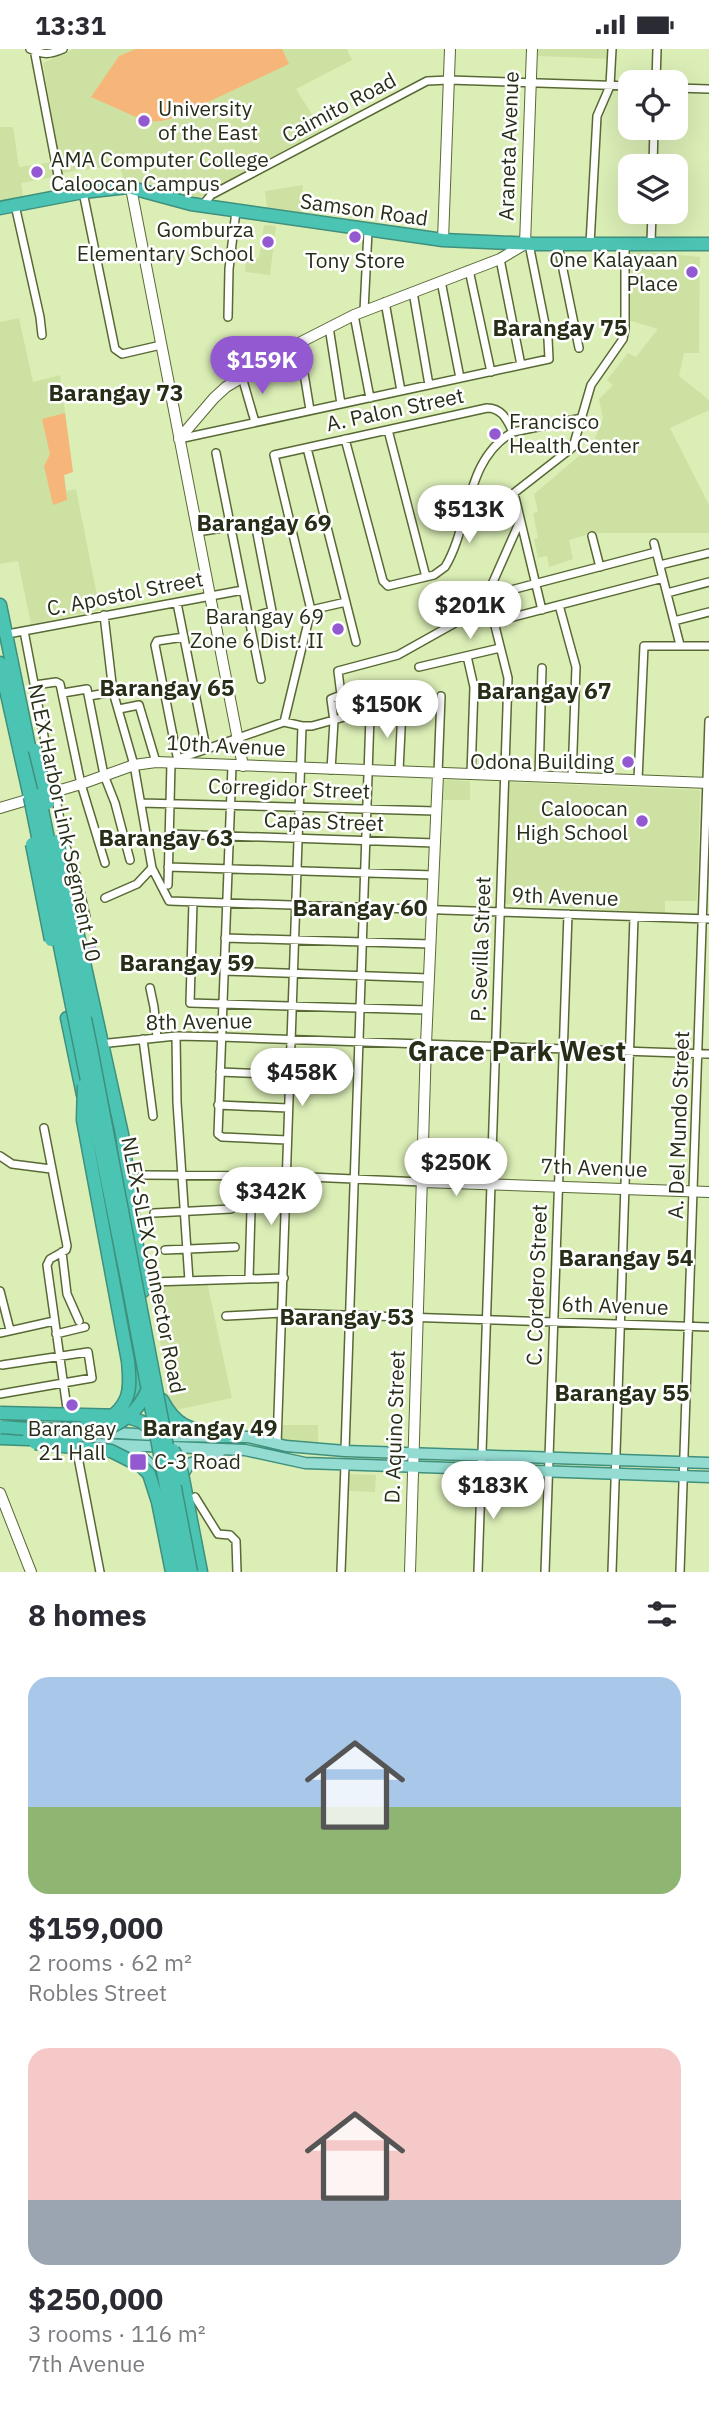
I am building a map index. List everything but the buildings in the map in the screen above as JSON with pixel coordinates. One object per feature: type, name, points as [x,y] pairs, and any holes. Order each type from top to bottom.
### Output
[{"type":"highway","name":"Samson Road","points":[[0,208],[83,192],[131,188],[202,206],[443,240],[558,245],[709,244]]},
{"type":"highway","name":"Samson Road","points":[[647,244],[650,248],[709,250]]},
{"type":"highway","name":"NLEX Harbor Link Segment 10","points":[[0,605],[10,637],[86,1049]]},
{"type":"highway","points":[[10,637],[122,1134],[144,1303],[170,1441]]},
{"type":"highway","name":"NLEX Harbor Link Segment 10","points":[[0,663],[86,1049]]},
{"type":"highway","points":[[0,670],[36,866],[154,1441]]},
{"type":"highway","points":[[0,1426],[67,1429],[96,1424],[112,1416],[126,1399],[128,1361],[83,1120],[86,1049]]},
{"type":"highway","points":[[0,1439],[90,1434],[111,1429],[136,1409],[145,1396],[153,1372],[155,1348],[126,1185],[86,1049]]},
{"type":"highway","name":"NLEX-SLEX Connector Road","points":[[86,1049],[180,1572]]},
{"type":"highway","name":"NLEX-SLEX Connector Road","points":[[86,1049],[193,1572]]},
{"type":"highway","points":[[127,1306],[144,1303]]},
{"type":"highway","points":[[70,1430],[91,1429],[118,1419],[132,1403],[141,1374]]},
{"type":"highway","points":[[162,1401],[170,1416],[177,1422],[226,1442]]},
{"type":"highway","points":[[0,1413],[125,1416],[156,1430],[169,1443],[178,1460],[201,1572]]},
{"type":"highway","points":[[22,1439],[41,1445],[111,1451],[141,1466],[149,1474],[158,1502],[172,1572]]},
{"type":"main road","points":[[0,1426],[70,1430],[154,1441]]},
{"type":"main road","points":[[0,1439],[102,1444],[154,1441],[226,1442],[247,1437],[277,1444],[345,1451],[709,1463]]},
{"type":"main road","points":[[154,1441],[180,1572]]},
{"type":"main road","points":[[170,1441],[193,1572]]},
{"type":"main road","points":[[180,1490],[181,1474],[188,1464],[226,1442]]},
{"type":"main road","points":[[226,1442],[245,1450],[305,1463],[709,1477]]},
{"type":"main road","points":[[102,1444],[138,1454],[149,1461],[162,1482]]},
{"type":"street","points":[[62,196],[32,50],[50,55],[63,49]]},
{"type":"street","points":[[443,240],[450,49]]},
{"type":"street","name":"Araneta Avenue","points":[[527,244],[531,49]]},
{"type":"street","points":[[590,245],[597,116],[610,86],[612,49]]},
{"type":"street","points":[[656,70],[657,49]]},
{"type":"street","name":"Caimito Road","points":[[202,206],[211,195],[431,80],[618,86]]},
{"type":"street","points":[[688,88],[709,89]]},
{"type":"street","points":[[131,188],[237,737],[226,903],[219,1136],[287,1140]]},
{"type":"street","points":[[83,192],[115,349],[122,354],[161,345]]},
{"type":"street","points":[[15,205],[42,335]]},
{"type":"street","points":[[228,317],[229,269],[236,211]]},
{"type":"street","points":[[647,244],[650,224]]},
{"type":"street","points":[[368,231],[359,313],[370,398]]},
{"type":"street","points":[[527,244],[550,358],[179,439],[214,398],[242,377],[299,343],[359,313],[500,259],[527,244]]},
{"type":"street","points":[[558,245],[579,348]]},
{"type":"street","points":[[625,246],[624,335],[593,381],[573,447],[516,490],[514,498],[542,610],[663,578]]},
{"type":"street","points":[[500,259],[521,365]]},
{"type":"street","points":[[469,270],[491,372]]},
{"type":"street","points":[[441,281],[460,378]]},
{"type":"street","points":[[412,292],[429,385]]},
{"type":"street","points":[[385,302],[401,391]]},
{"type":"street","points":[[329,327],[341,404]]},
{"type":"street","points":[[299,343],[310,411]]},
{"type":"street","points":[[242,377],[255,422]]},
{"type":"street","name":"A. Palon Street","points":[[290,521],[274,455],[493,408],[504,415],[513,432]]},
{"type":"street","points":[[345,439],[385,585],[394,585],[426,577],[445,567],[478,473],[496,446],[513,432],[582,418]]},
{"type":"street","points":[[388,430],[426,577]]},
{"type":"street","points":[[307,448],[356,642]]},
{"type":"street","points":[[216,453],[261,679]]},
{"type":"street","points":[[262,527],[290,521],[310,607],[284,722]]},
{"type":"street","points":[[341,695],[338,673],[340,670],[398,655],[473,613],[493,582],[520,521]]},
{"type":"street","points":[[197,532],[254,523],[272,611],[249,618]]},
{"type":"street","points":[[592,536],[600,566]]},
{"type":"street","points":[[654,543],[680,645]]},
{"type":"street","points":[[510,590],[656,552]]},
{"type":"street","points":[[660,565],[709,553]]},
{"type":"street","points":[[667,593],[709,582]]},
{"type":"street","name":"C. Apostol Street","points":[[10,637],[24,631],[243,590]]},
{"type":"street","points":[[310,607],[346,602]]},
{"type":"street","points":[[177,603],[206,748]]},
{"type":"street","points":[[559,605],[576,667],[572,778]]},
{"type":"street","name":"P. Sevilla Street","points":[[478,1572],[508,678],[494,622],[542,610]]},
{"type":"street","points":[[674,621],[709,612]]},
{"type":"street","points":[[104,615],[113,692],[134,765],[152,868],[135,885],[105,898]]},
{"type":"street","points":[[24,631],[64,841],[78,878],[86,917]]},
{"type":"street","points":[[168,885],[171,804],[176,762],[155,645],[156,641],[184,637]]},
{"type":"street","points":[[638,780],[644,646],[709,646]]},
{"type":"street","points":[[419,667],[499,647]]},
{"type":"street","points":[[467,656],[474,687],[471,775]]},
{"type":"street","points":[[539,777],[542,669]]},
{"type":"street","points":[[35,685],[58,683],[63,693],[81,784],[105,863]]},
{"type":"street","points":[[63,693],[86,688],[104,775],[115,803],[130,860]]},
{"type":"street","points":[[89,696],[113,692]]},
{"type":"street","points":[[331,770],[334,721],[331,699],[341,695]]},
{"type":"street","points":[[176,762],[206,748],[284,722],[302,726],[349,716],[346,698],[341,695]]},
{"type":"street","name":"D. Aquino Street","points":[[410,1572],[426,1044],[441,696]]},
{"type":"street","points":[[119,709],[139,705],[156,762]]},
{"type":"street","points":[[399,771],[402,709]]},
{"type":"street","points":[[345,1451],[366,771],[370,716]]},
{"type":"street","name":"A. Del Mundo Street","points":[[680,1572],[706,919],[709,721]]},
{"type":"street","points":[[277,1444],[302,726]]},
{"type":"street","name":"10th Avenue","points":[[0,808],[54,793],[134,765],[156,762],[707,783]]},
{"type":"street","name":"Corregidor Street","points":[[141,803],[436,811]]},
{"type":"street","name":"Capas Street","points":[[170,835],[435,843]]},
{"type":"street","points":[[168,867],[434,875]]},
{"type":"street","name":"9th Avenue","points":[[152,868],[169,901],[706,919]]},
{"type":"street","points":[[193,902],[189,1002],[428,1010]]},
{"type":"street","name":"C. Cordero Street","points":[[545,1572],[568,914]]},
{"type":"street","points":[[612,1572],[634,917]]},
{"type":"street","points":[[225,938],[431,944]]},
{"type":"street","points":[[224,971],[429,978]]},
{"type":"street","points":[[150,988],[155,1007],[157,1038]]},
{"type":"street","points":[[176,1036],[189,1281]]},
{"type":"street","name":"8th Avenue","points":[[109,1044],[176,1036],[709,1054]]},
{"type":"street","points":[[143,1039],[153,1116]]},
{"type":"street","points":[[220,1072],[289,1075]]},
{"type":"street","points":[[218,1105],[288,1108]]},
{"type":"street","points":[[44,1128],[65,1235],[67,1294],[82,1324],[57,1334]]},
{"type":"street","points":[[0,1157],[12,1164],[51,1169]]},
{"type":"street","name":"7th Avenue","points":[[142,1175],[286,1176],[709,1192]]},
{"type":"street","points":[[249,1279],[252,1176]]},
{"type":"street","points":[[154,1213],[231,1209]]},
{"type":"street","points":[[165,1250],[235,1247]]},
{"type":"street","points":[[64,1251],[50,1259],[47,1265],[70,1430]]},
{"type":"street","points":[[151,1282],[284,1278]]},
{"type":"street","points":[[0,1291],[10,1330]]},
{"type":"street","name":"6th Avenue","points":[[226,1317],[282,1313],[709,1327]]},
{"type":"street","points":[[0,1333],[54,1321]]},
{"type":"street","points":[[0,1394],[92,1378],[88,1352],[2,1365]]},
{"type":"street","points":[[78,1457],[100,1572]]},
{"type":"street","points":[[341,1572],[345,1465]]},
{"type":"street","points":[[0,1493],[31,1572]]},
{"type":"street","points":[[195,1497],[218,1534],[230,1535],[236,1541],[237,1572]]},
{"type":"shaded area","name":"University of the East","points":[[74,49],[347,49],[352,60],[296,89],[323,132],[192,201],[123,179],[120,165],[61,173],[43,63]]},
{"type":"shaded area","points":[[136,49],[282,49],[289,64],[174,118],[147,122],[91,97],[119,56]]},
{"type":"shaded area","points":[[537,49],[613,49],[613,59],[537,56]]},
{"type":"shaded area","points":[[0,127],[13,127],[19,167],[52,162],[54,177],[21,183],[23,196],[0,201]]},
{"type":"shaded area","points":[[303,185],[301,213],[267,209],[265,191]]},
{"type":"shaded area","name":"Gomburza Elementary School","points":[[264,225],[276,226],[270,275],[245,272],[246,258],[259,259]]},
{"type":"shaded area","points":[[628,250],[700,257],[699,353],[684,353],[679,376],[709,400],[709,410],[670,428],[709,505],[709,533],[593,533],[569,540],[573,559],[549,567],[547,556],[538,558],[534,539],[538,538],[533,513],[538,512],[534,494],[592,445],[603,419],[599,399],[613,385],[607,380],[628,353],[636,357],[658,329],[628,320]]},
{"type":"shaded area","points":[[19,318],[33,382],[60,375],[73,472],[64,475],[66,491],[76,489],[100,610],[31,624],[18,561],[0,564],[0,322]]},
{"type":"shaded area","points":[[65,413],[73,472],[64,475],[67,500],[53,505],[44,466],[50,454],[42,419]]},
{"type":"shaded area","points":[[441,780],[470,781],[470,800],[441,800]]},
{"type":"shaded area","points":[[508,782],[700,790],[697,901],[665,901],[665,913],[504,904]]},
{"type":"shaded area","points":[[207,1282],[232,1398],[171,1411],[151,1284]]},
{"type":"shaded area","points":[[282,1425],[318,1425],[318,1444],[287,1442],[282,1439]]},
{"type":"shaded area","points":[[349,1474],[376,1475],[375,1492],[349,1491]]},
{"type":"waterway","points":[[86,950],[95,947]]},
{"type":"place","name":"University of the East","points":[[144,121]]},
{"type":"place","name":"AMA Computer College Caloocan Campus","points":[[37,172]]},
{"type":"place","name":"Tony Store","points":[[355,237]]},
{"type":"place","name":"Gomburza Elementary School","points":[[268,242]]},
{"type":"place","name":"One Kalayaan Place","points":[[692,272]]},
{"type":"place","name":"Francisco Health Center","points":[[495,434]]},
{"type":"place","name":"Barangay 69 Zone 6 Dist. II","points":[[338,629]]},
{"type":"place","name":"Odona Building","points":[[628,762]]},
{"type":"place","name":"Caloocan High School","points":[[642,821]]},
{"type":"place","name":"Barangay 21 Hall","points":[[72,1405]]},
{"type":"place","name":"C-3 Road","points":[[138,1462]]},
{"type":"district","name":"Barangay 75","points":[[560,328]]},
{"type":"district","name":"Barangay 73","points":[[116,393]]},
{"type":"district","name":"Barangay 69","points":[[264,523]]},
{"type":"district","name":"Barangay 65","points":[[167,688]]},
{"type":"district","name":"Barangay 67","points":[[544,691]]},
{"type":"district","name":"Barangay 63","points":[[166,838]]},
{"type":"district","name":"Barangay 60","points":[[360,908]]},
{"type":"district","name":"Barangay 59","points":[[187,963]]},
{"type":"district","name":"Grace Park West","points":[[517,1051]]},
{"type":"district","name":"Barangay 54","points":[[626,1258]]},
{"type":"district","name":"Barangay 53","points":[[347,1317]]},
{"type":"district","name":"Barangay 55","points":[[622,1393]]},
{"type":"district","name":"Barangay 49","points":[[210,1428]]}]
